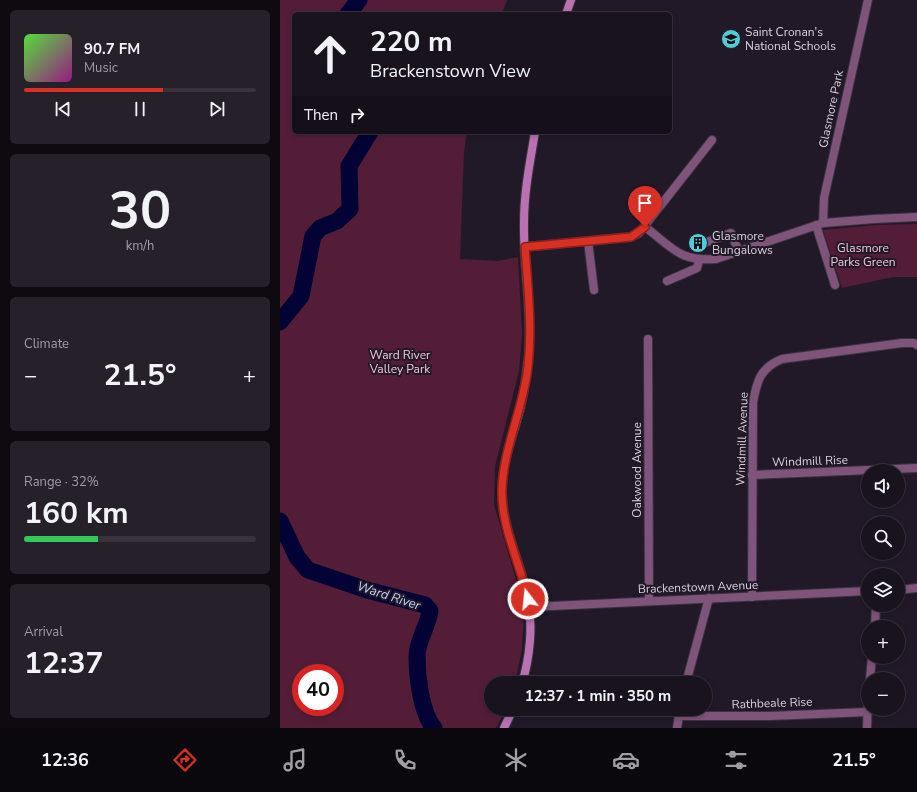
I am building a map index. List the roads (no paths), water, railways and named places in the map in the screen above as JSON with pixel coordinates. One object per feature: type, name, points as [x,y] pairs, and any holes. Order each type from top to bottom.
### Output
[{"type":"street","points":[[567,12],[571,0]]},
{"type":"street","name":"Glasmore Park","points":[[835,285],[819,224],[868,0]]},
{"type":"street","points":[[523,676],[528,649],[530,607],[506,524],[502,491],[503,468],[527,374],[530,341],[524,222],[526,187],[535,134]]},
{"type":"street","points":[[525,247],[631,237],[645,227],[712,140]]},
{"type":"street","points":[[645,227],[682,256],[699,261],[716,259],[739,252],[819,224],[917,217]]},
{"type":"street","points":[[707,242],[731,233],[739,252]]},
{"type":"street","points":[[588,241],[594,290]]},
{"type":"street","points":[[667,280],[697,268],[699,261]]},
{"type":"street","name":"Oakwood Avenue","points":[[648,339],[649,601]]},
{"type":"street","name":"Windmill Avenue","points":[[752,596],[752,402],[756,384],[762,372],[770,363],[782,359],[902,343],[914,343],[917,345]]},
{"type":"street","name":"Windmill Rise","points":[[752,475],[917,468]]},
{"type":"street","points":[[905,589],[917,588]]},
{"type":"street","name":"Brackenstown Avenue","points":[[530,607],[861,591]]},
{"type":"street","points":[[688,676],[708,598]]},
{"type":"street","name":"Rathbeale Rise","points":[[712,714],[770,716],[861,712]]},
{"type":"street","points":[[505,727],[510,716]]},
{"type":"street","points":[[677,728],[679,716]]},
{"type":"street","points":[[867,716],[867,728]]},
{"type":"waterway","name":"Ward River","points":[[350,12],[359,0]]},
{"type":"waterway","name":"Ward River","points":[[280,322],[301,296],[313,236],[320,228],[337,221],[350,209],[349,166],[369,134]]},
{"type":"waterway","name":"Ward River","points":[[280,521],[297,557],[308,570],[367,590],[425,605],[430,611],[417,650],[417,664],[423,704],[434,728]]},
{"type":"place","name":"Saint Cronan's National Schools","points":[[731,39]]},
{"type":"place","name":"Glasmore Bungalows","points":[[698,243]]},
{"type":"park label","name":"Glasmore Parks Green","points":[[863,255]]},
{"type":"park label","name":"Ward River Valley Park","points":[[400,362]]}]
